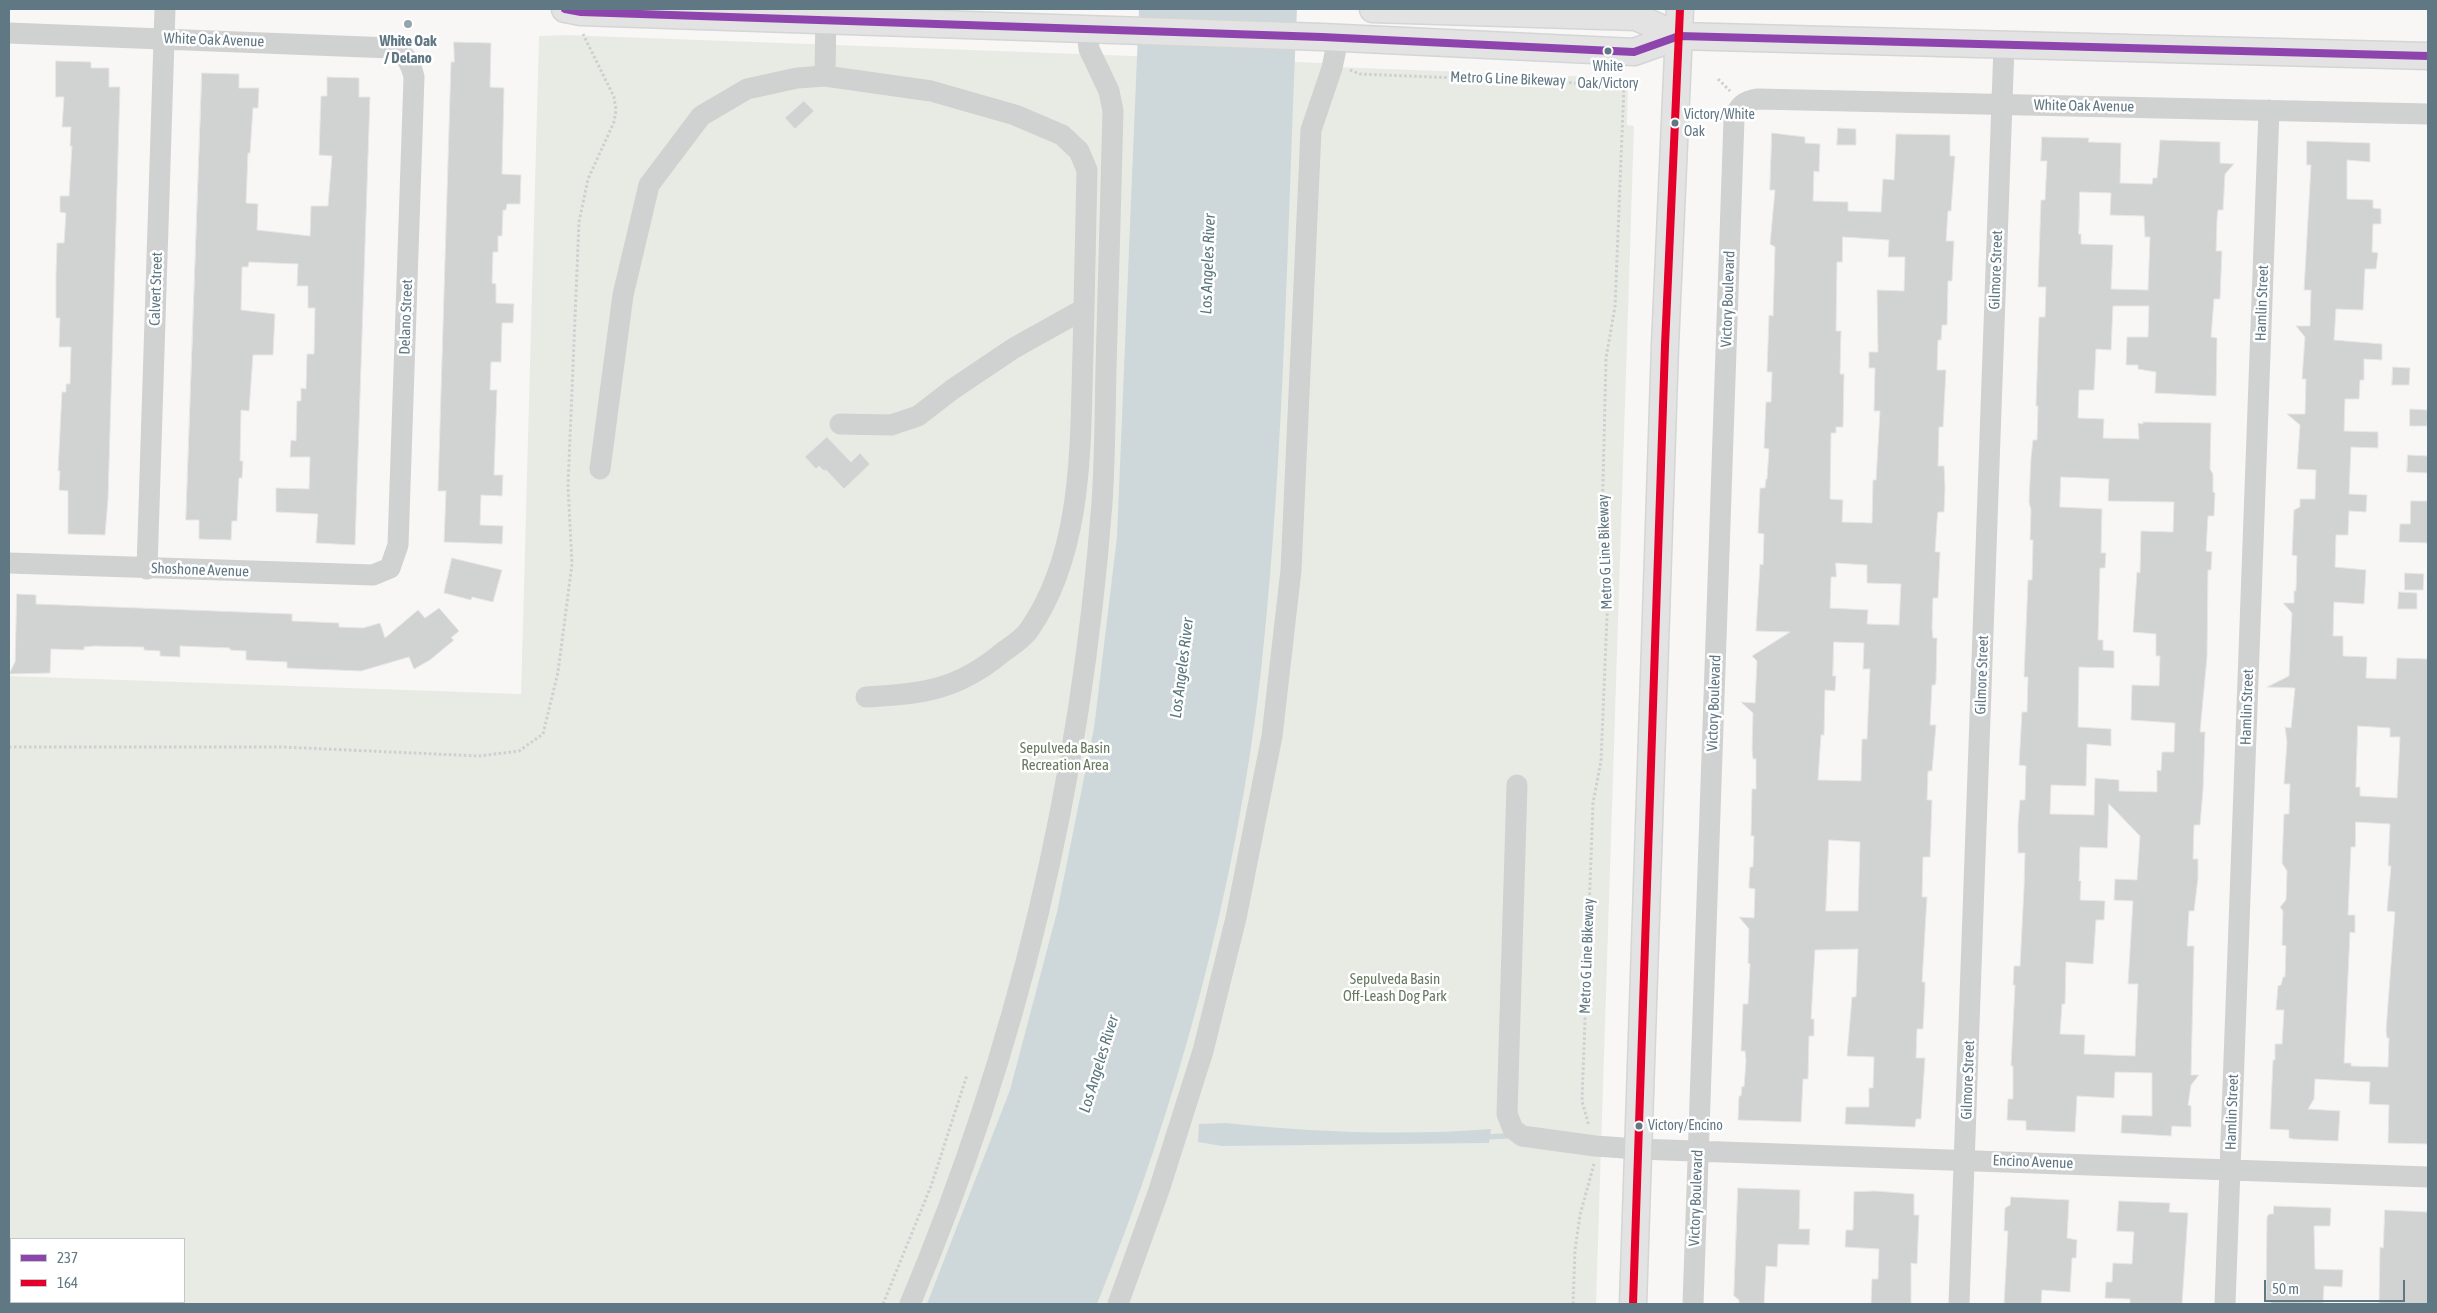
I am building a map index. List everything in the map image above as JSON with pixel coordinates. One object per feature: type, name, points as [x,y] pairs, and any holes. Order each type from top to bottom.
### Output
[{"type":"main road","points":[[1373,9],[1636,17],[1679,36]]},
{"type":"main road","points":[[1633,1304],[1664,366],[1680,9]]},
{"type":"main road","points":[[573,10],[826,15],[1098,30],[1330,38],[1634,52],[1679,36],[2428,56]]},
{"type":"street","name":"Calvert Street","points":[[147,569],[166,9]]},
{"type":"street","points":[[825,76],[826,15]]},
{"type":"street","points":[[910,1304],[935,1246],[988,1097],[1024,974],[1052,859],[1078,719],[1093,600],[1102,500],[1113,112],[1109,91],[1089,49],[1098,30]]},
{"type":"street","name":"White Oak Avenue","points":[[9,33],[390,48],[405,54],[412,65]]},
{"type":"street","points":[[1118,1304],[1158,1190],[1203,1051],[1236,918],[1272,736],[1291,570],[1311,130],[1332,68],[1330,38]]},
{"type":"street","name":"Gilmore Street","points":[[1960,1304],[2004,46]]},
{"type":"street","name":"Delano Street","points":[[390,568],[398,545],[414,77],[412,65]]},
{"type":"street","points":[[600,469],[623,295],[649,185],[701,116],[747,89],[797,78],[825,76],[931,91],[1015,115],[1062,135],[1080,152],[1087,170],[1081,423],[1075,507],[1055,580],[1028,631],[981,670],[942,689],[905,695],[866,697]]},
{"type":"street","name":"White Oak Avenue","points":[[1741,104],[1758,99],[2428,114]]},
{"type":"street","name":"Victory Boulevard","points":[[1693,1304],[1734,119],[1741,104]]},
{"type":"street","name":"Hamlin Street","points":[[2225,1304],[2270,110]]},
{"type":"street","points":[[840,424],[891,425],[918,416],[953,389],[1014,348],[1084,310]]},
{"type":"street","name":"Shoshone Avenue","points":[[9,563],[373,575],[390,568]]},
{"type":"street","name":"Encino Avenue","points":[[1517,785],[1507,1114],[1513,1128],[1522,1136],[1595,1146],[1698,1151],[2428,1176]]},
{"type":"path","points":[[9,746],[282,747],[479,756],[519,751],[543,734],[558,672],[572,564],[568,486],[579,222],[588,179],[614,122],[616,110],[614,97],[573,10]]},
{"type":"path","name":"Metro G Line Bikeway","points":[[1348,68],[1360,74],[1624,85],[1616,307],[1606,358],[1602,524],[1608,569],[1602,761],[1592,803],[1582,1101],[1595,1146],[1594,1168],[1580,1215],[1575,1250],[1574,1304]]},
{"type":"path","points":[[883,1304],[931,1186],[967,1075]]},
{"type":"green space","name":"Sepulveda Basin Recreation Area","points":[[565,35],[1324,63],[1337,67],[1621,78],[1628,86],[1627,125],[1634,126],[1596,1304],[9,1304],[9,676],[521,694],[539,36]]},
{"type":"water","name":"Los Angeles River","points":[[1139,9],[1297,9],[1284,340],[1275,506],[1261,671],[1237,832],[1220,913],[1178,1073],[1126,1228],[1097,1304],[927,1304],[1010,1090],[1057,912],[1094,728],[1117,537]]},
{"type":"water","points":[[1225,1123],[1290,1129],[1391,1133],[1491,1129],[1489,1143],[1222,1146],[1198,1142],[1199,1124]]},
{"type":"building","points":[[454,42],[491,43],[490,87],[504,88],[502,174],[521,175],[520,204],[507,204],[506,210],[503,210],[502,236],[498,236],[498,252],[493,252],[492,283],[496,284],[496,303],[514,304],[513,323],[502,323],[501,362],[491,362],[490,390],[497,390],[494,475],[503,475],[502,496],[481,495],[480,525],[503,526],[502,544],[444,542],[446,491],[438,491],[451,62],[454,62]]},
{"type":"building","points":[[56,61],[91,62],[91,68],[109,68],[109,87],[120,87],[108,499],[105,535],[68,534],[68,491],[59,490],[60,471],[58,471],[62,392],[66,392],[66,384],[70,384],[71,347],[59,347],[60,318],[56,318],[57,243],[64,243],[66,213],[60,212],[60,196],[69,196],[72,146],[70,146],[71,127],[62,127],[64,97],[56,97]]},
{"type":"building","points":[[202,73],[239,74],[239,88],[259,88],[258,108],[253,108],[250,153],[248,153],[246,203],[258,204],[257,230],[310,236],[311,206],[328,206],[332,156],[319,155],[321,96],[327,96],[327,77],[359,78],[359,97],[370,97],[355,545],[316,543],[318,514],[276,512],[276,488],[309,489],[310,457],[290,457],[291,440],[296,441],[297,401],[301,401],[301,388],[306,389],[307,354],[314,354],[315,308],[308,308],[308,286],[297,286],[298,264],[249,262],[248,267],[242,267],[241,310],[275,314],[273,355],[253,355],[249,411],[241,410],[240,461],[243,461],[242,478],[239,478],[237,521],[232,521],[231,540],[199,539],[199,520],[186,520]]},
{"type":"building","points":[[804,101],[814,111],[795,129],[785,118]]},
{"type":"building","points":[[1838,128],[1856,129],[1856,145],[1837,145]]},
{"type":"building","points":[[1772,133],[1805,137],[1805,143],[1820,144],[1819,172],[1814,171],[1813,201],[1848,202],[1848,211],[1881,212],[1883,179],[1894,180],[1896,134],[1950,135],[1950,156],[1955,156],[1951,211],[1948,211],[1946,241],[1954,241],[1952,281],[1948,281],[1947,325],[1942,325],[1941,340],[1938,340],[1937,370],[1946,370],[1943,427],[1939,427],[1938,466],[1944,466],[1945,488],[1944,512],[1938,512],[1935,552],[1940,552],[1938,598],[1933,598],[1933,638],[1937,638],[1936,681],[1935,685],[1932,685],[1930,725],[1936,725],[1932,771],[1928,771],[1927,800],[1932,800],[1930,857],[1923,857],[1922,897],[1927,897],[1922,982],[1925,982],[1923,1029],[1917,1029],[1916,1058],[1925,1058],[1921,1119],[1916,1119],[1915,1127],[1845,1124],[1846,1107],[1869,1107],[1869,1088],[1873,1088],[1874,1057],[1847,1056],[1852,997],[1856,997],[1858,949],[1815,950],[1811,1019],[1814,1019],[1814,1036],[1809,1036],[1808,1079],[1803,1079],[1801,1122],[1738,1120],[1739,1096],[1741,1096],[1742,1086],[1744,1087],[1746,1061],[1745,1051],[1741,1051],[1743,1004],[1748,1004],[1750,964],[1748,963],[1749,929],[1739,917],[1754,918],[1755,889],[1749,888],[1749,884],[1750,867],[1753,867],[1754,836],[1751,836],[1752,789],[1756,789],[1756,759],[1753,759],[1752,749],[1753,713],[1741,702],[1755,703],[1757,661],[1752,656],[1790,632],[1756,631],[1760,564],[1763,565],[1764,534],[1758,533],[1760,488],[1765,488],[1767,479],[1769,449],[1764,448],[1766,402],[1771,402],[1772,372],[1767,372],[1769,315],[1773,316],[1775,247],[1770,244],[1775,190],[1770,190]],"holes":[[[1843,237],[1889,240],[1888,257],[1905,257],[1904,291],[1877,290],[1878,352],[1869,352],[1869,368],[1875,368],[1874,411],[1880,411],[1876,480],[1873,480],[1872,523],[1842,522],[1843,500],[1830,499],[1831,433],[1836,433],[1836,427],[1843,427],[1844,374],[1840,374],[1841,331],[1836,331],[1837,262],[1842,262]],[[1836,563],[1867,565],[1867,583],[1901,584],[1899,625],[1867,624],[1868,610],[1830,608],[1831,577],[1836,577]],[[1834,642],[1864,643],[1863,669],[1870,669],[1867,739],[1862,739],[1861,781],[1818,780],[1821,735],[1824,735],[1825,690],[1835,691],[1836,676],[1833,676]],[[1829,840],[1860,842],[1858,911],[1826,911]]]},
{"type":"building","points":[[2042,137],[2089,138],[2088,142],[2121,143],[2120,183],[2152,184],[2153,178],[2157,178],[2160,140],[2220,142],[2220,163],[2234,164],[2225,174],[2223,210],[2218,210],[2217,219],[2216,251],[2222,251],[2220,299],[2214,299],[2211,337],[2217,338],[2216,396],[2155,393],[2156,372],[2138,369],[2138,365],[2126,365],[2127,337],[2148,337],[2149,306],[2113,306],[2111,350],[2096,349],[2094,390],[2079,390],[2078,418],[2104,419],[2103,438],[2139,439],[2138,423],[2143,424],[2143,422],[2211,423],[2210,469],[2213,474],[2213,492],[2215,493],[2214,516],[2208,516],[2206,551],[2212,552],[2211,570],[2208,570],[2207,657],[2200,732],[2205,732],[2203,790],[2200,825],[2194,825],[2193,859],[2198,859],[2198,878],[2194,911],[2189,911],[2187,946],[2194,946],[2191,1075],[2199,1075],[2191,1085],[2188,1105],[2191,1106],[2191,1127],[2172,1126],[2171,1136],[2121,1133],[2122,1115],[2152,1116],[2152,1073],[2115,1072],[2114,1098],[2077,1096],[2075,1132],[2026,1130],[2026,1121],[2007,1120],[2008,1099],[2013,1099],[2013,1066],[2011,1066],[2015,985],[2013,985],[2014,966],[2020,966],[2024,888],[2025,853],[2018,853],[2018,824],[2020,800],[2025,800],[2026,766],[2019,765],[2022,712],[2027,712],[2028,677],[2024,677],[2028,580],[2032,580],[2033,540],[2030,540],[2031,510],[2029,502],[2031,458],[2033,440],[2037,440],[2038,406],[2036,406],[2039,317],[2045,317],[2046,287],[2038,287],[2041,200],[2045,200],[2047,161],[2041,161]],"holes":[[[2080,192],[2111,193],[2110,215],[2144,216],[2145,237],[2150,237],[2148,290],[2111,289],[2113,245],[2081,244],[2081,234],[2079,234]],[[2061,477],[2109,479],[2108,501],[2174,502],[2173,532],[2141,531],[2140,573],[2137,572],[2133,632],[2156,634],[2156,656],[2160,656],[2159,686],[2132,685],[2131,720],[2175,723],[2174,752],[2162,752],[2161,771],[2157,770],[2157,792],[2119,791],[2119,780],[2095,778],[2094,815],[2050,814],[2051,785],[2086,786],[2087,744],[2111,746],[2111,729],[2078,727],[2079,667],[2114,668],[2114,651],[2103,650],[2103,640],[2098,640],[2100,568],[2105,568],[2106,553],[2101,553],[2102,509],[2060,507]],[[2109,804],[2140,836],[2137,880],[2115,879],[2114,900],[2133,901],[2128,984],[2138,984],[2135,1056],[2084,1054],[2085,1035],[2060,1034],[2062,1004],[2065,1004],[2066,962],[2093,964],[2096,920],[2104,920],[2105,901],[2080,900],[2080,847],[2107,848]]]},
{"type":"building","points":[[2307,141],[2370,143],[2370,162],[2347,160],[2347,199],[2373,200],[2373,208],[2381,209],[2381,224],[2373,224],[2372,252],[2378,253],[2376,269],[2365,269],[2363,310],[2336,309],[2334,340],[2382,344],[2382,360],[2364,359],[2364,380],[2360,380],[2359,399],[2345,399],[2344,431],[2378,432],[2378,448],[2351,447],[2349,494],[2367,495],[2366,512],[2349,511],[2348,535],[2336,535],[2335,567],[2366,570],[2364,604],[2334,602],[2333,636],[2343,636],[2343,656],[2367,657],[2366,678],[2396,679],[2397,658],[2428,659],[2428,1144],[2388,1143],[2389,1105],[2369,1104],[2370,1082],[2315,1079],[2314,1099],[2308,1109],[2340,1111],[2338,1141],[2293,1139],[2289,1138],[2289,1130],[2270,1129],[2273,1060],[2275,1060],[2275,1044],[2282,1044],[2284,1010],[2276,1010],[2278,986],[2281,985],[2283,977],[2285,977],[2286,946],[2282,945],[2283,911],[2280,907],[2286,900],[2287,871],[2282,863],[2284,814],[2289,814],[2290,784],[2284,784],[2287,742],[2285,727],[2291,728],[2295,688],[2267,687],[2289,676],[2292,613],[2283,603],[2294,603],[2294,591],[2296,591],[2297,556],[2292,555],[2294,510],[2300,507],[2300,499],[2315,499],[2316,470],[2297,469],[2300,425],[2287,414],[2305,414],[2306,379],[2302,379],[2305,337],[2296,326],[2310,326],[2311,290],[2304,290],[2311,165],[2307,165]],"holes":[[[2358,726],[2390,728],[2390,737],[2400,737],[2397,798],[2360,796],[2360,787],[2356,787]],[[2356,822],[2390,824],[2388,866],[2391,866],[2387,911],[2395,912],[2386,1030],[2387,1038],[2389,1038],[2388,1067],[2351,1066],[2351,1063],[2344,1063],[2350,932],[2355,933],[2355,915],[2348,915],[2351,847],[2355,847]]]},
{"type":"building","points":[[2393,367],[2410,368],[2409,385],[2392,385]]},
{"type":"building","points":[[2410,409],[2428,410],[2427,426],[2410,426]]},
{"type":"building","points":[[827,437],[851,462],[860,453],[870,464],[844,489],[826,470],[824,471],[819,466],[816,469],[805,457]]},
{"type":"building","points":[[2408,455],[2428,456],[2428,473],[2407,472]]},
{"type":"building","points":[[2411,501],[2428,501],[2428,543],[2399,542],[2400,524],[2410,524]]},
{"type":"building","points":[[452,558],[502,570],[493,602],[472,597],[471,600],[444,593]]},
{"type":"building","points":[[2405,573],[2424,574],[2423,590],[2405,590]]},
{"type":"building","points":[[2399,592],[2417,593],[2417,609],[2398,609]]},
{"type":"building","points":[[17,594],[36,595],[36,604],[292,614],[292,621],[339,623],[339,627],[363,628],[380,623],[385,638],[418,610],[425,618],[439,608],[459,631],[451,638],[454,640],[430,660],[414,669],[409,657],[361,671],[287,668],[287,662],[246,660],[246,651],[230,650],[230,648],[180,646],[180,657],[160,656],[160,651],[144,650],[144,647],[94,646],[84,647],[84,650],[51,649],[50,673],[9,674],[15,662]]},
{"type":"building","points":[[1738,1188],[1800,1190],[1799,1229],[1810,1229],[1809,1245],[1778,1244],[1777,1267],[1766,1266],[1764,1304],[1739,1304],[1739,1300],[1734,1296]]},
{"type":"building","points":[[1875,1191],[1914,1194],[1914,1215],[1919,1215],[1917,1264],[1911,1263],[1911,1304],[1871,1304],[1872,1279],[1878,1279],[1879,1249],[1845,1247],[1846,1230],[1853,1230],[1854,1192]]},
{"type":"building","points":[[2011,1197],[2069,1200],[2067,1238],[2077,1240],[2076,1258],[2072,1258],[2070,1292],[2042,1290],[2041,1304],[2004,1304],[2008,1231],[2004,1231],[2005,1208],[2010,1205]]},
{"type":"building","points":[[2119,1201],[2170,1203],[2169,1212],[2188,1213],[2182,1304],[2130,1304],[2130,1299],[2105,1298],[2106,1282],[2112,1282],[2113,1263],[2132,1264],[2134,1232],[2117,1231]]},
{"type":"building","points":[[2274,1206],[2331,1208],[2330,1226],[2314,1226],[2315,1269],[2343,1270],[2342,1287],[2324,1286],[2323,1303],[2271,1304],[2271,1301],[2266,1301],[2267,1217],[2269,1214],[2273,1214]]},
{"type":"building","points":[[2385,1210],[2428,1212],[2428,1304],[2379,1304],[2380,1247],[2383,1248]]},
{"type":"waterway","points":[[1483,1137],[1506,1136]]},
{"type":"transit line","name":"237","points":[[565,9],[581,12],[1322,37],[1634,52],[1679,36],[2428,56]]},
{"type":"transit line","name":"164","points":[[1633,1304],[1665,346],[1680,9]]},
{"type":"place","name":"White Oak / Delano","points":[[408,24]]},
{"type":"place","name":"White Oak/Victory","points":[[1608,51]]},
{"type":"place","name":"Victory/White Oak","points":[[1675,123]]},
{"type":"place","name":"Victory/Encino","points":[[1639,1126]]},
{"type":"park label","name":"Sepulveda Basin Off-Leash Dog Park","points":[[1395,988]]}]
